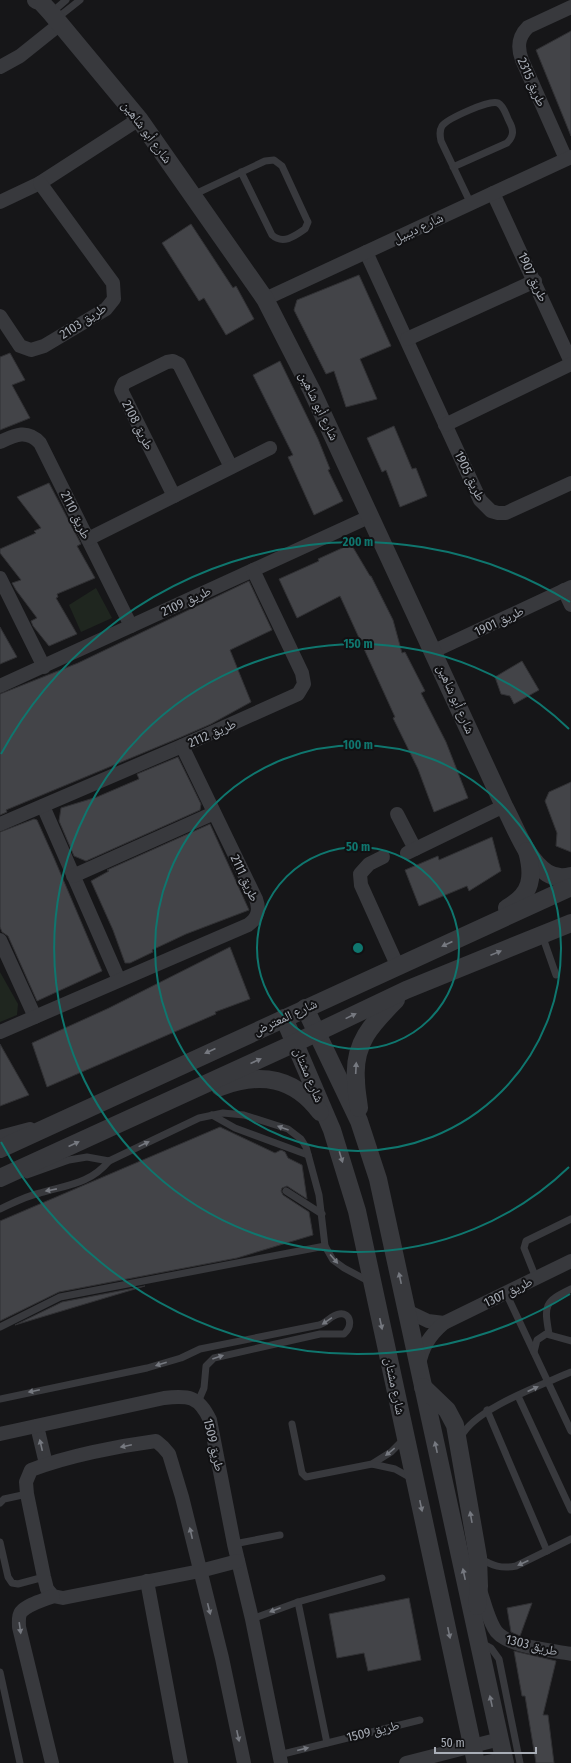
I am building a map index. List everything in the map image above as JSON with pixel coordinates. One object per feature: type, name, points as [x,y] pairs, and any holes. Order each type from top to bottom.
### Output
[{"type":"street","name":"طريق 2315","points":[[569,158],[522,60],[518,46],[523,32],[528,27],[571,7]]},
{"type":"street","points":[[0,67],[20,56],[47,10]]},
{"type":"street","name":"شارع أبو شاهين","points":[[47,10],[139,119],[265,299],[312,391],[371,516],[504,806],[528,851],[548,874],[561,878],[571,876]]},
{"type":"street","points":[[0,202],[40,183],[139,119]]},
{"type":"street","name":"شارع ديبيل","points":[[265,299],[569,158]]},
{"type":"street","name":"طريق 2103","points":[[0,316],[20,346],[31,350],[44,346],[106,309],[114,299],[113,283],[40,183]]},
{"type":"street","name":"طريق 1907","points":[[493,193],[571,363]]},
{"type":"street","name":"طريق 1905","points":[[366,252],[480,500],[491,511],[506,513],[571,483]]},
{"type":"street","points":[[407,339],[534,281]]},
{"type":"street","name":"طريق 2108","points":[[174,496],[121,390],[124,383],[153,368],[170,360],[179,364],[231,468]]},
{"type":"street","points":[[445,425],[571,363]]},
{"type":"street","name":"طريق 2110","points":[[0,442],[21,434],[28,434],[40,442],[131,626]]},
{"type":"street","points":[[88,539],[270,448]]},
{"type":"street","name":"طريق 2109","points":[[0,686],[371,516]]},
{"type":"street","name":"طريق 2112","points":[[0,824],[293,697],[302,690],[304,684],[302,672],[253,570]]},
{"type":"street","points":[[0,578],[44,667]]},
{"type":"street","name":"طريق 1901","points":[[434,651],[568,588],[571,605]]},
{"type":"street","name":"طريق 2111","points":[[0,1032],[248,924],[257,916],[258,910],[256,899],[182,746]]},
{"type":"street","points":[[43,806],[119,980]]},
{"type":"street","points":[[397,814],[411,851],[504,806]]},
{"type":"street","points":[[73,876],[214,813]]},
{"type":"street","name":"شارع أبو شاهين","points":[[464,936],[515,904],[524,894],[530,882],[531,866],[528,851]]},
{"type":"street","points":[[383,857],[368,864],[360,874],[361,885],[398,967]]},
{"type":"street","name":"شارع المعترض","points":[[0,1149],[571,887]]},
{"type":"street","points":[[0,1178],[295,1043],[406,990],[571,923]]},
{"type":"street","points":[[0,940],[35,1018]]},
{"type":"street","points":[[359,1121],[356,1062],[360,1049],[368,1030],[406,990]]},
{"type":"street","name":"شارع مشتان","points":[[305,1008],[359,1121],[378,1179],[500,1739],[510,1762]]},
{"type":"street","name":"شارع مشتان","points":[[284,1018],[332,1130],[357,1211],[476,1763]]},
{"type":"street","points":[[155,1107],[180,1103],[240,1081],[266,1079],[288,1085],[306,1096],[332,1130]]},
{"type":"street","points":[[0,1137],[57,1122]]},
{"type":"street","name":"طريق 1307","points":[[419,1365],[421,1355],[430,1337],[444,1323],[571,1262]]},
{"type":"street","points":[[407,1311],[428,1321],[444,1323]]},
{"type":"street","points":[[423,1387],[447,1410],[455,1425],[478,1557],[479,1586],[477,1633]]},
{"type":"street","name":"طريق 1509","points":[[0,1434],[179,1396],[188,1397],[198,1402],[205,1410],[210,1420],[234,1544],[252,1619],[280,1759]]},
{"type":"street","points":[[37,1426],[46,1464]]},
{"type":"street","points":[[53,1596],[47,1589],[27,1494],[26,1482],[31,1470],[46,1464],[130,1445],[156,1441],[164,1447],[169,1454],[182,1497],[222,1658],[244,1763]]},
{"type":"street","points":[[52,1763],[19,1627],[19,1617],[21,1612],[26,1608],[53,1596],[63,1598],[200,1571],[238,1560]]},
{"type":"street","points":[[147,1581],[181,1763]]},
{"type":"street","name":"طريق 1303","points":[[479,1586],[494,1630],[501,1637],[510,1642],[571,1654]]},
{"type":"street","points":[[406,1763],[473,1744],[500,1739]]},
{"type":"street","points":[[483,1763],[510,1762]]},
{"type":"lane","points":[[47,10],[66,0]]},
{"type":"lane","points":[[47,10],[80,0]]},
{"type":"lane","points":[[453,167],[507,143],[510,139],[513,130],[503,107],[500,104],[496,102],[487,103],[444,124],[441,128],[440,137],[453,167],[471,204]]},
{"type":"lane","points":[[193,195],[265,161],[274,160],[279,162],[282,166],[308,222],[305,229],[284,240],[279,240],[272,235],[242,172]]},
{"type":"lane","points":[[542,935],[556,975]]},
{"type":"lane","points":[[0,1209],[40,1193],[74,1185],[95,1175],[109,1161],[189,1123],[212,1115],[233,1113],[288,1129],[301,1139],[308,1155],[322,1214],[325,1246],[333,1260],[344,1268],[372,1283]]},
{"type":"lane","points":[[212,1115],[235,1128],[308,1155]]},
{"type":"lane","points":[[0,1183],[69,1160],[87,1157],[109,1161]]},
{"type":"lane","points":[[286,1191],[322,1214]]},
{"type":"lane","points":[[536,1278],[526,1257],[524,1248],[526,1241],[571,1219]]},
{"type":"lane","points":[[0,1327],[60,1298],[325,1246]]},
{"type":"lane","points":[[549,1334],[546,1315],[547,1306],[554,1297],[571,1289]]},
{"type":"lane","points":[[506,1293],[571,1431]]},
{"type":"lane","points":[[0,1399],[147,1368],[181,1358],[200,1349],[324,1324],[338,1314],[344,1314],[348,1318],[350,1324],[349,1330],[344,1334],[320,1334],[214,1358],[206,1366],[204,1388],[198,1402]]},
{"type":"lane","points":[[534,1352],[537,1340],[542,1336],[549,1334],[571,1341]]},
{"type":"lane","points":[[458,1442],[469,1424],[487,1410],[571,1372]]},
{"type":"lane","points":[[518,1396],[571,1510]]},
{"type":"lane","points":[[487,1410],[547,1551]]},
{"type":"lane","points":[[292,1424],[304,1476],[372,1464],[395,1469],[416,1481]]},
{"type":"lane","points":[[372,1464],[390,1452],[406,1437]]},
{"type":"lane","points":[[0,1503],[4,1499],[27,1494]]},
{"type":"lane","points":[[234,1544],[280,1535]]},
{"type":"lane","points":[[478,1557],[497,1567],[508,1568],[516,1566],[571,1539]]},
{"type":"lane","points":[[0,1542],[8,1577],[12,1582],[18,1584],[44,1577]]},
{"type":"lane","points":[[252,1619],[298,1602],[382,1578]]},
{"type":"lane","points":[[298,1602],[326,1743]]},
{"type":"lane","points":[[477,1633],[491,1648],[499,1660],[510,1762]]},
{"type":"lane","points":[[0,1672],[20,1763]]},
{"type":"lane","name":"طريق 1509","points":[[280,1759],[326,1743],[420,1720]]},
{"type":"shaded area","points":[[96,588],[112,618],[81,632],[69,605]]},
{"type":"shaded area","points":[[0,972],[18,1004],[17,1015],[0,1022]]},
{"type":"building","points":[[571,31],[571,136],[536,50]]},
{"type":"building","points":[[191,224],[233,288],[236,286],[254,319],[226,335],[204,298],[199,301],[162,243]]},
{"type":"building","points":[[359,275],[391,346],[360,359],[377,399],[346,407],[334,371],[326,374],[294,310],[297,300]]},
{"type":"building","points":[[10,353],[25,380],[12,385],[30,418],[0,430],[0,357]]},
{"type":"building","points":[[280,361],[318,439],[330,469],[328,470],[343,501],[314,515],[288,457],[293,455],[253,375]]},
{"type":"building","points":[[394,426],[412,469],[416,468],[427,496],[400,507],[386,470],[382,472],[367,438]]},
{"type":"building","points":[[49,483],[81,544],[77,546],[95,578],[57,594],[58,597],[56,598],[77,634],[49,646],[33,626],[31,621],[37,618],[12,583],[21,580],[0,553],[0,549],[36,533],[34,531],[41,528],[17,497]]},
{"type":"building","points":[[351,544],[371,576],[393,620],[402,653],[405,652],[425,691],[421,693],[446,742],[468,798],[434,812],[418,769],[393,718],[395,717],[340,596],[297,618],[279,579],[319,561],[318,559]]},
{"type":"building","points":[[249,581],[272,630],[230,650],[251,702],[211,724],[6,810],[7,812],[0,815],[0,694],[78,663]]},
{"type":"building","points":[[0,627],[17,657],[0,664]]},
{"type":"building","points":[[522,661],[539,690],[514,704],[510,696],[501,694],[495,677]]},
{"type":"building","points":[[178,757],[201,804],[200,810],[86,861],[74,856],[59,821],[61,808],[97,797],[139,779],[137,774]]},
{"type":"building","points":[[571,782],[571,852],[556,846],[557,833],[545,801],[549,792]]},
{"type":"building","points":[[34,819],[37,820],[54,858],[102,971],[37,1001],[8,936],[2,932],[0,927],[0,832]]},
{"type":"building","points":[[210,824],[249,910],[186,934],[152,950],[153,952],[130,963],[125,963],[113,930],[91,881],[109,871],[107,870]]},
{"type":"building","points":[[492,837],[501,871],[469,891],[467,886],[419,906],[405,870],[438,856],[439,860]]},
{"type":"building","points":[[230,947],[250,999],[215,1012],[216,1014],[47,1087],[32,1043],[109,1008]]},
{"type":"building","points":[[0,1044],[29,1095],[0,1106]]},
{"type":"building","points":[[220,1127],[275,1153],[281,1150],[285,1152],[288,1158],[302,1165],[307,1199],[287,1186],[282,1188],[281,1191],[283,1195],[309,1212],[313,1235],[237,1258],[59,1292],[0,1321],[0,1221]]},
{"type":"building","points":[[145,1286],[15,1325],[62,1302]]},
{"type":"building","points":[[409,1598],[421,1660],[368,1671],[364,1653],[337,1658],[329,1614]]},
{"type":"building","points":[[532,1603],[520,1636],[511,1632],[507,1608]]},
{"type":"building","points":[[514,1651],[556,1661],[543,1715],[548,1715],[554,1763],[536,1763],[525,1696],[522,1696]]}]
